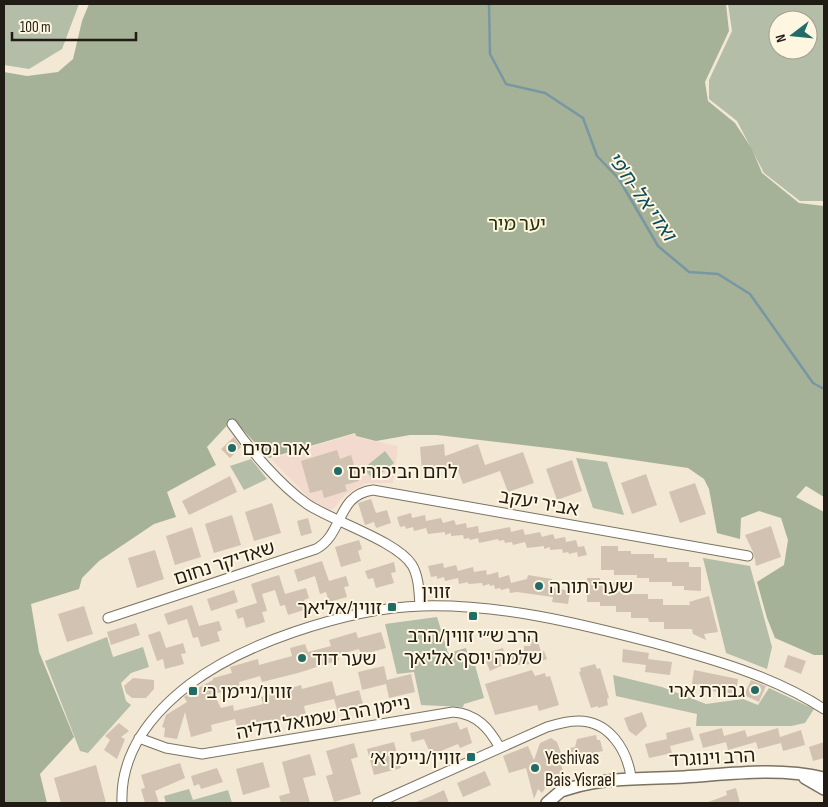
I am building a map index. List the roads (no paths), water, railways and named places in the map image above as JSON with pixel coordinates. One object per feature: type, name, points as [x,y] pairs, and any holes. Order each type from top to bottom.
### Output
[{"type":"street","points":[[232,424],[296,495],[313,508],[391,548],[409,562],[418,583],[420,606]]},
{"type":"street","name":"אביר יעקב","points":[[338,520],[345,508],[358,494],[382,490],[748,556]]},
{"type":"street","name":"שאדיקר נחום","points":[[108,618],[316,549],[327,542],[338,520]]},
{"type":"street","name":"זווין","points":[[122,803],[127,766],[139,738],[150,720],[170,700],[196,679],[238,653],[326,622],[371,612],[420,606],[512,611],[600,629],[724,664],[764,679],[824,709]]},
{"type":"street","name":"ניימן הרב שמואל גדליה","points":[[139,738],[166,748],[202,754],[453,712],[473,716],[481,722],[488,728],[500,748]]},
{"type":"street","points":[[377,803],[547,727],[570,721],[588,722],[609,733],[618,742],[629,762],[631,777]]},
{"type":"street","name":"הרב וינוגרד","points":[[547,803],[561,791],[631,777],[682,777],[749,772],[794,774],[824,778]]},
{"type":"street","name":"הרב וינוגרד","points":[[794,774],[824,788]]},
{"type":"waterway","name":"ואדי אל-ח'פי","points":[[489,4],[490,54],[506,84],[545,93],[583,118],[597,156],[619,179],[658,246],[689,272],[718,274],[750,294],[813,383],[824,389]]},
{"type":"place","name":"אור נסים","points":[[232,448]]},
{"type":"place","name":"לחם הביכורים","points":[[338,471]]},
{"type":"place","name":"שערי תורה","points":[[539,586]]},
{"type":"place","name":"זווין/אליאך","points":[[392,607]]},
{"type":"place","name":"הרב ש״י זווין/הרב שלמה יוסף אליאך","points":[[473,616]]},
{"type":"place","name":"שער דוד","points":[[302,658]]},
{"type":"place","name":"גבורת ארי","points":[[755,690]]},
{"type":"place","name":"זווין/ניימן ב׳","points":[[193,691]]},
{"type":"place","name":"זווין/ניימן א׳","points":[[471,757]]},
{"type":"place","name":"Yeshivas Bais Yisrael","points":[[535,768]]},
{"type":"park label","name":"יער מיר","points":[[517,223]]}]
